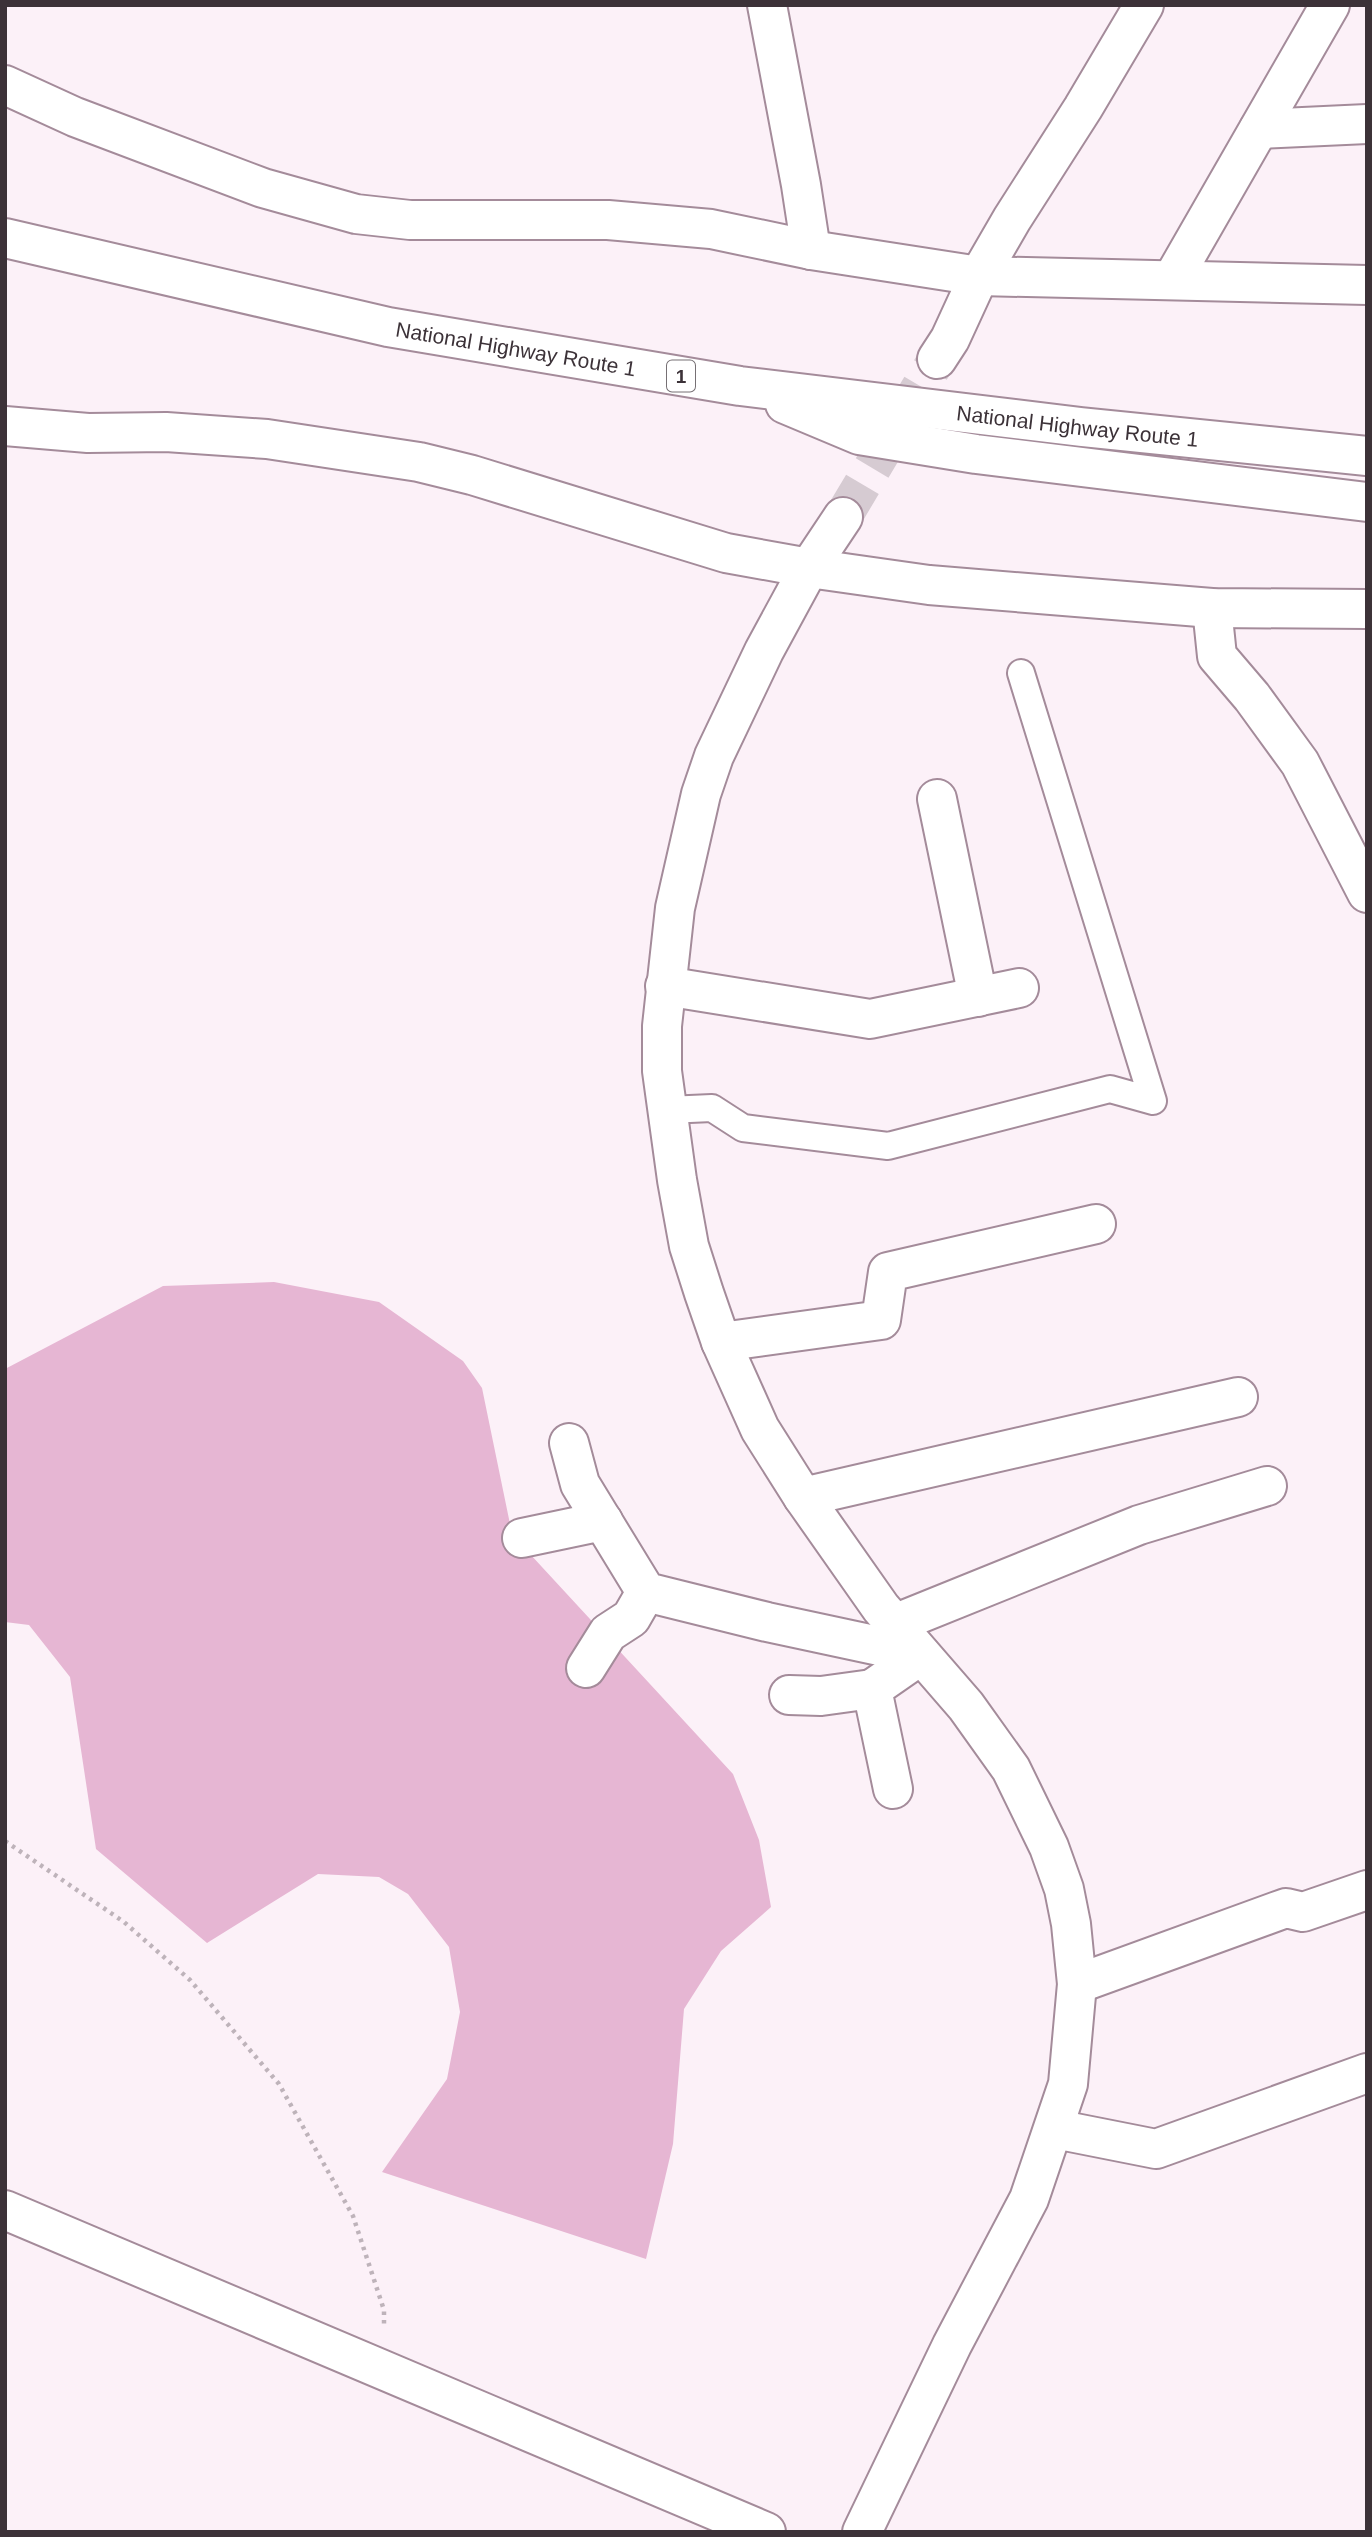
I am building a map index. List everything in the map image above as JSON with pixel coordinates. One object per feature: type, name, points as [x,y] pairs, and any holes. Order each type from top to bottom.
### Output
[{"type":"main road","points":[[767,5],[811,250]]},
{"type":"main road","points":[[937,359],[950,339],[979,276],[1012,219],[1083,108],[1144,5]]},
{"type":"main road","points":[[1172,280],[1330,5]]},
{"type":"main road","points":[[5,85],[75,117],[263,188],[356,214],[410,220],[608,220],[711,229],[811,250],[979,276],[1367,285]]},
{"type":"main road","points":[[1259,129],[1367,124]]},
{"type":"main road","name":"National Highway Route 1","points":[[5,238],[388,327],[740,386],[1081,427],[1367,456]]},
{"type":"main road","name":"1","points":[[740,386],[859,435],[976,454],[1367,502]]},
{"type":"main road","points":[[5,426],[88,433],[166,432],[267,439],[419,462],[472,475],[726,553],[929,585],[1212,608],[1367,610]]},
{"type":"main road","points":[[843,517],[809,568],[764,651],[714,756],[701,794],[675,908],[665,986],[662,1071],[667,1110],[689,1246],[721,1342],[760,1429],[803,1497],[894,1624],[967,1706],[1011,1769],[1049,1847],[1066,1900],[1077,1984],[1069,2084],[1029,2199],[952,2345],[862,2532]]},
{"type":"main road","points":[[1212,608],[1217,656],[1252,697],[1300,763],[1367,893]]},
{"type":"main road","points":[[937,799],[978,997]]},
{"type":"main road","points":[[665,986],[870,1019],[1019,988]]},
{"type":"main road","points":[[721,1342],[881,1320],[888,1272],[1096,1224]]},
{"type":"main road","points":[[803,1497],[1238,1397]]},
{"type":"main road","points":[[569,1443],[580,1484],[646,1592],[767,1622],[921,1655]]},
{"type":"main road","points":[[894,1624],[1139,1525],[1267,1486]]},
{"type":"main road","points":[[522,1538],[603,1521]]},
{"type":"main road","points":[[586,1668],[608,1633],[631,1618],[646,1592]]},
{"type":"main road","points":[[789,1695],[821,1696],[872,1689],[921,1655]]},
{"type":"main road","points":[[872,1689],[893,1789]]},
{"type":"main road","points":[[1077,1984],[1286,1908],[1303,1912],[1367,1890]]},
{"type":"main road","points":[[1055,2129],[1156,2149],[1367,2073]]},
{"type":"main road","points":[[5,2210],[766,2532]]},
{"type":"lane","points":[[667,1110],[712,1108],[743,1128],[888,1146],[1110,1089],[1153,1101],[1021,673]]},
{"type":"path","points":[[5,1841],[124,1922],[190,1980],[279,2084],[353,2216],[384,2310],[384,2371]]},
{"type":"shaded area","points":[[274,1282],[379,1302],[463,1361],[482,1388],[510,1524],[530,1554],[733,1774],[759,1840],[771,1907],[721,1951],[684,2009],[673,2144],[646,2259],[382,2172],[447,2079],[460,2012],[449,1947],[408,1894],[379,1877],[318,1874],[207,1943],[96,1849],[70,1677],[29,1625],[5,1622],[5,1369],[163,1286]]},
{"type":"tunnel","points":[[843,517],[937,359]]}]
